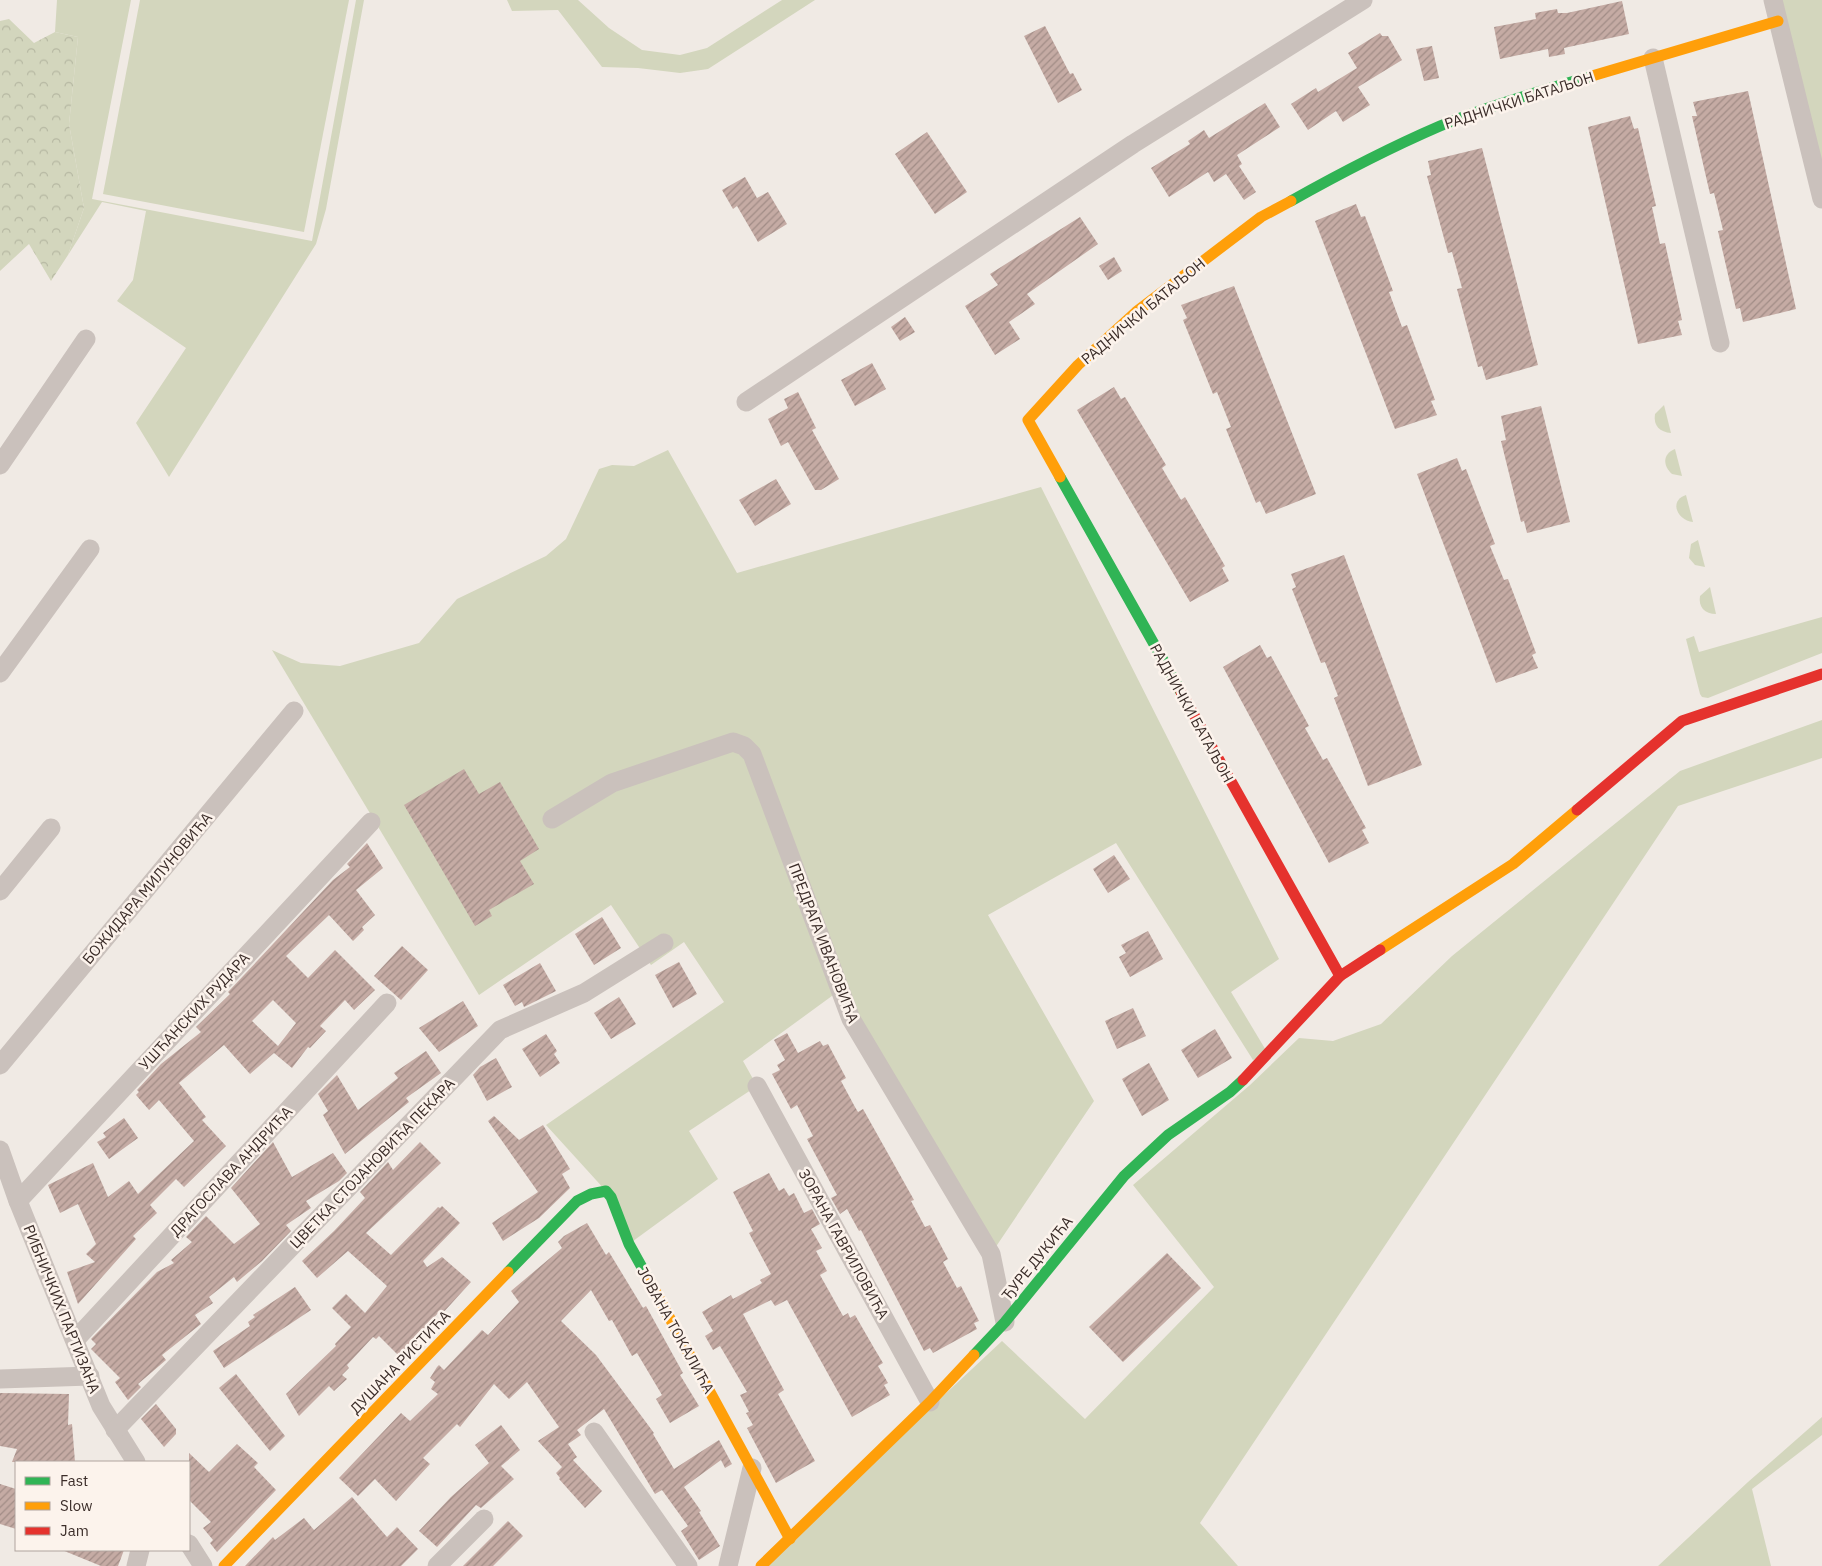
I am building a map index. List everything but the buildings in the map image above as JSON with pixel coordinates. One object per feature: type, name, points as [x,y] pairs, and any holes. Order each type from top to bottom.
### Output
[{"type":"street","points":[[746,402],[1133,144],[1363,0]]},
{"type":"street","points":[[1773,0],[1822,199]]},
{"type":"street","name":"РАДНИЧКИ БАТАЉОН","points":[[1340,976],[1028,420],[1078,365],[1136,312],[1261,217],[1342,172],[1441,126],[1517,98],[1778,21]]},
{"type":"street","points":[[1653,58],[1720,343]]},
{"type":"street","points":[[0,465],[86,339]]},
{"type":"street","points":[[0,673],[90,549]]},
{"type":"street","name":"ЂУРЕ ДУКИЋА","points":[[761,1566],[930,1402],[1004,1322],[1124,1176],[1168,1135],[1230,1092],[1256,1068],[1340,976],[1513,864],[1682,721],[1822,674]]},
{"type":"street","name":"БОЖИДАРА МИЛУНОВИЋА","points":[[0,1065],[294,711]]},
{"type":"street","name":"ПРЕДРАГА ИВАНОВИЋА","points":[[552,819],[612,783],[733,742],[744,746],[752,754],[851,1020],[991,1254],[1004,1322]]},
{"type":"street","name":"УШЋАНСКИХ РУДАРА","points":[[10,1189],[371,822]]},
{"type":"street","points":[[0,891],[51,828]]},
{"type":"street","name":"ЦВЕТКА СТОЈАНОВИЋА ПЕКАРА","points":[[115,1430],[500,1030],[584,993],[664,943]]},
{"type":"street","name":"ДРАГОСЛАВА АНДРИЋА","points":[[76,1339],[387,1003]]},
{"type":"street","name":"ЗОРАНА ГАВРИЛОВИЋА","points":[[757,1086],[930,1402]]},
{"type":"street","name":"РИБНИЧКИХ ПАРТИЗАНА","points":[[0,1150],[10,1189],[76,1339],[101,1406],[135,1461]]},
{"type":"street","name":"ЈОВАНА ТОКАЛИЋА","points":[[606,1191],[611,1197],[629,1244],[790,1539]]},
{"type":"street","name":"ДУШАНА РИСТИЋА","points":[[224,1566],[577,1201],[591,1194],[606,1191]]},
{"type":"street","points":[[0,1379],[90,1376]]},
{"type":"street","points":[[594,1432],[688,1566]]},
{"type":"street","points":[[728,1566],[752,1468]]},
{"type":"street","points":[[437,1566],[484,1519]]},
{"type":"street","points":[[190,1546],[203,1566]]},
{"type":"street","points":[[136,1566],[140,1551]]},
{"type":"green space","points":[[57,0],[131,0],[92,199],[312,241],[356,0],[364,0],[326,209],[316,244],[169,477],[136,423],[186,348],[117,301],[133,280],[146,211],[102,202],[68,255],[84,208],[69,124],[78,37],[55,32]]},
{"type":"green space","points":[[140,0],[349,0],[304,232],[103,194]]},
{"type":"green space","points":[[507,0],[578,0],[609,28],[642,50],[680,55],[707,48],[782,0],[815,0],[708,69],[680,73],[638,68],[602,67],[558,10],[512,11]]},
{"type":"green space","points":[[1773,0],[1822,0],[1822,199]]},
{"type":"green space","points":[[9,19],[34,43],[55,32],[78,37],[69,124],[84,208],[68,255],[51,281],[29,244],[0,271],[0,21]]},
{"type":"green space","points":[[1664,405],[1671,433],[1658,428],[1655,422],[1655,414]]},
{"type":"green space","points":[[1675,449],[1682,476],[1672,474],[1666,464],[1666,457]]},
{"type":"green space","points":[[668,450],[737,573],[1041,487],[1279,959],[1231,992],[1267,1052],[1253,1060],[1116,843],[988,915],[1094,1101],[991,1254],[836,993],[743,1061],[757,1086],[689,1131],[718,1179],[629,1244],[606,1191],[546,1125],[724,1002],[684,942],[651,965],[611,905],[479,995],[272,650],[301,663],[340,666],[419,643],[457,599],[546,556],[566,539],[599,469],[612,465],[634,466]]},
{"type":"green space","points":[[1686,495],[1693,522],[1679,515],[1677,510],[1677,502]]},
{"type":"green space","points":[[1698,540],[1705,567],[1695,565],[1689,558],[1691,544]]},
{"type":"green space","points":[[1710,587],[1716,614],[1703,609],[1700,603],[1700,596]]},
{"type":"green space","points":[[1822,617],[1822,653],[1708,698],[1702,697],[1700,694],[1686,639],[1694,636],[1699,652]]},
{"type":"green space","points":[[1822,720],[1822,758],[1678,806],[1200,1523],[1238,1566],[761,1566],[1002,1341],[1085,1419],[1214,1287],[1133,1185],[1250,1085],[1299,1038],[1333,1041],[1381,1024],[1452,956],[1680,771]]},
{"type":"green space","points":[[1822,1417],[1822,1435],[1752,1489],[1771,1566],[1658,1566],[1748,1482]]},
{"type":"traffic: fast","points":[[1291,201],[1364,162],[1440,126],[1496,105],[1592,76]]},
{"type":"traffic: fast","points":[[1060,477],[1181,692]]},
{"type":"traffic: fast","points":[[974,1355],[1005,1322],[1124,1176],[1168,1135],[1230,1092],[1243,1080]]},
{"type":"traffic: fast","points":[[508,1272],[577,1201],[591,1194],[606,1191],[611,1197],[629,1244],[649,1280]]},
{"type":"traffic: slow","points":[[1592,76],[1778,21]]},
{"type":"traffic: slow","points":[[1060,477],[1028,420],[1078,365],[1136,312],[1261,217],[1291,201]]},
{"type":"traffic: slow","points":[[1380,950],[1513,864],[1577,810]]},
{"type":"traffic: slow","points":[[224,1566],[508,1272]]},
{"type":"traffic: slow","points":[[649,1280],[790,1539]]},
{"type":"traffic: slow","points":[[761,1566],[930,1402],[974,1355]]},
{"type":"traffic: jam","points":[[1577,810],[1682,721],[1822,674]]},
{"type":"traffic: jam","points":[[1181,692],[1340,976]]},
{"type":"traffic: jam","points":[[1243,1080],[1340,976],[1380,950]]}]
